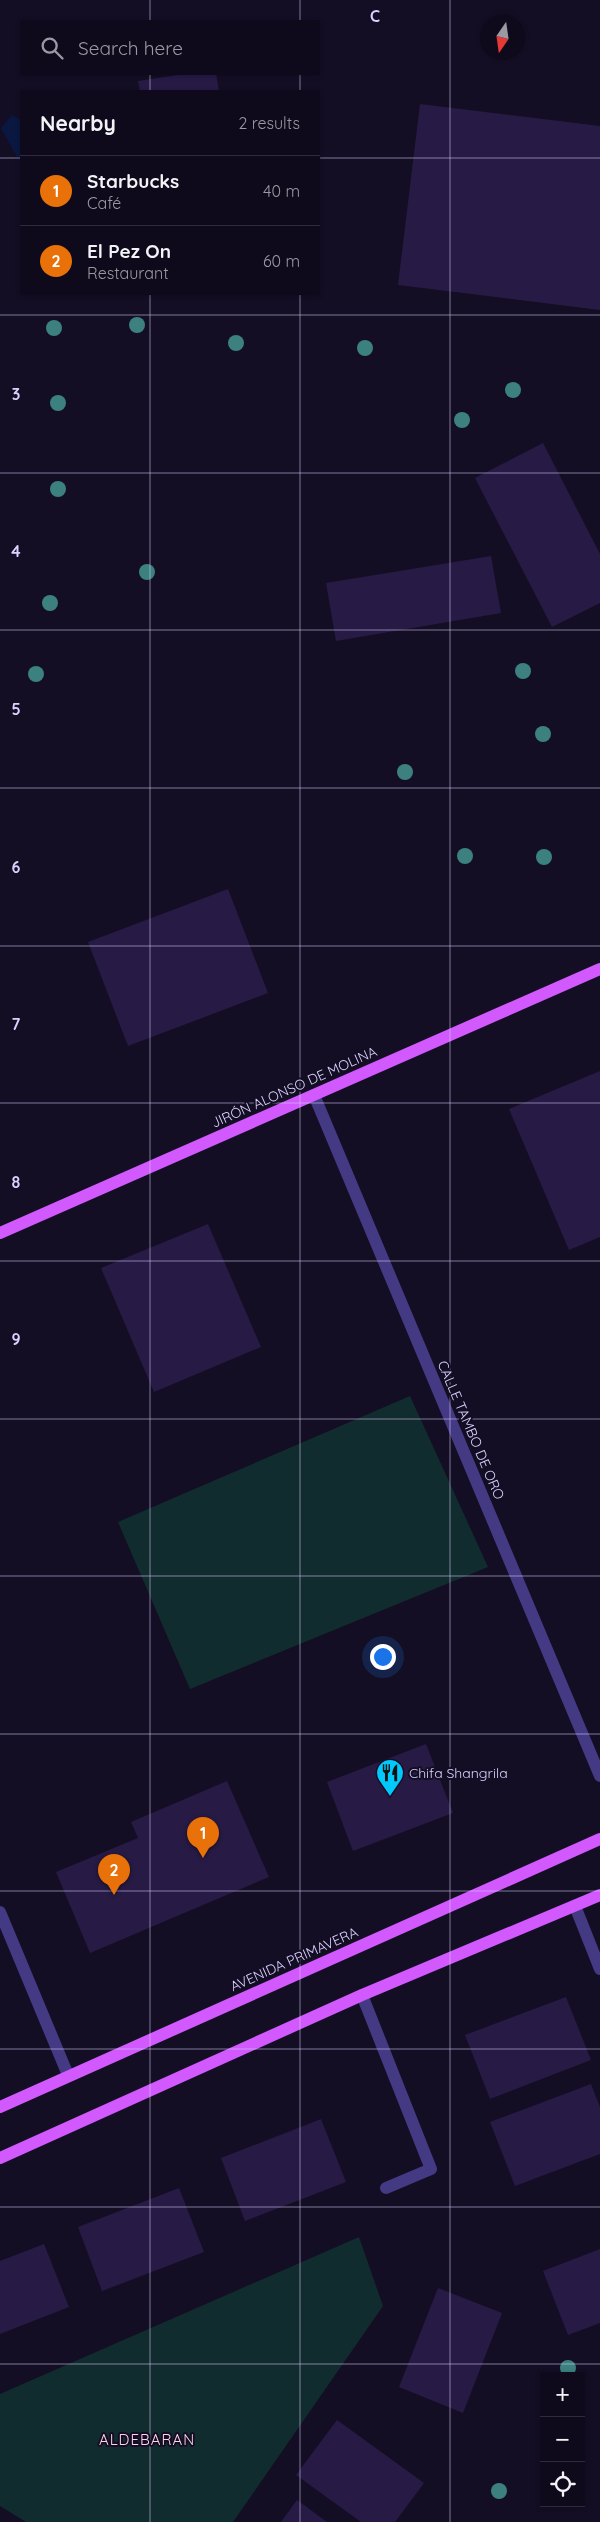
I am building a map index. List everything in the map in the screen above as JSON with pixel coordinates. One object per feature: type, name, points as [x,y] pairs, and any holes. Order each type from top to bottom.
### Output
[{"type":"main road","name":"JIRÓN ALONSO DE MOLINA","points":[[0,1233],[600,969]]},
{"type":"main road","name":"AVENIDA PRIMAVERA","points":[[0,2107],[600,1839]]},
{"type":"main road","points":[[0,2158],[362,1995],[600,1895]]},
{"type":"street","name":"CALLE TAMBO DE ORO","points":[[314,1095],[600,1776]]},
{"type":"street","points":[[575,1906],[600,1969]]},
{"type":"street","points":[[0,1912],[68,2075]]},
{"type":"street","points":[[362,1995],[432,2169],[386,2188]]},
{"type":"green space","points":[[410,1396],[488,1567],[190,1689],[118,1522]]},
{"type":"green space","points":[[359,2237],[383,2306],[233,2522],[26,2522],[0,2506],[0,2394]]},
{"type":"water","points":[[12,115],[20,119],[20,162],[1,128]]},
{"type":"building","points":[[177,75],[216,75],[219,90],[140,90],[138,81]]},
{"type":"building","points":[[420,104],[600,126],[600,310],[398,285]]},
{"type":"building","points":[[543,443],[600,554],[600,603],[552,627],[475,478]]},
{"type":"building","points":[[491,556],[501,613],[336,641],[326,583]]},
{"type":"building","points":[[228,889],[268,993],[128,1046],[88,942]]},
{"type":"building","points":[[600,1071],[600,1237],[569,1250],[509,1109]]},
{"type":"building","points":[[208,1224],[261,1347],[154,1392],[101,1268]]},
{"type":"building","name":"Chifa Shangrila","points":[[426,1744],[453,1813],[353,1851],[327,1782]]},
{"type":"building","points":[[227,1781],[269,1877],[90,1953],[56,1872],[138,1838],[131,1822]]},
{"type":"building","points":[[566,1997],[591,2060],[490,2099],[465,2035]]},
{"type":"building","points":[[591,2084],[600,2107],[600,2154],[515,2186],[490,2122]]},
{"type":"building","points":[[321,2119],[346,2182],[245,2221],[221,2158]]},
{"type":"building","points":[[179,2188],[204,2252],[102,2291],[78,2227]]},
{"type":"building","points":[[44,2244],[69,2307],[0,2334],[0,2261]]},
{"type":"building","points":[[600,2249],[600,2323],[568,2335],[543,2271]]},
{"type":"building","points":[[438,2288],[502,2313],[463,2413],[399,2387]]},
{"type":"building","points":[[337,2420],[424,2483],[395,2522],[361,2522],[296,2475]]},
{"type":"building","points":[[297,2500],[327,2522],[281,2522]]},
{"type":"place","name":"Chifa Shangrila","points":[[390,1797]]},
{"type":"place","name":"Starbucks","points":[[203,1858]]},
{"type":"place","name":"El Pez On","points":[[114,1895]]},
{"type":"district","name":"ALDEBARAN","points":[[147,2439]]}]
